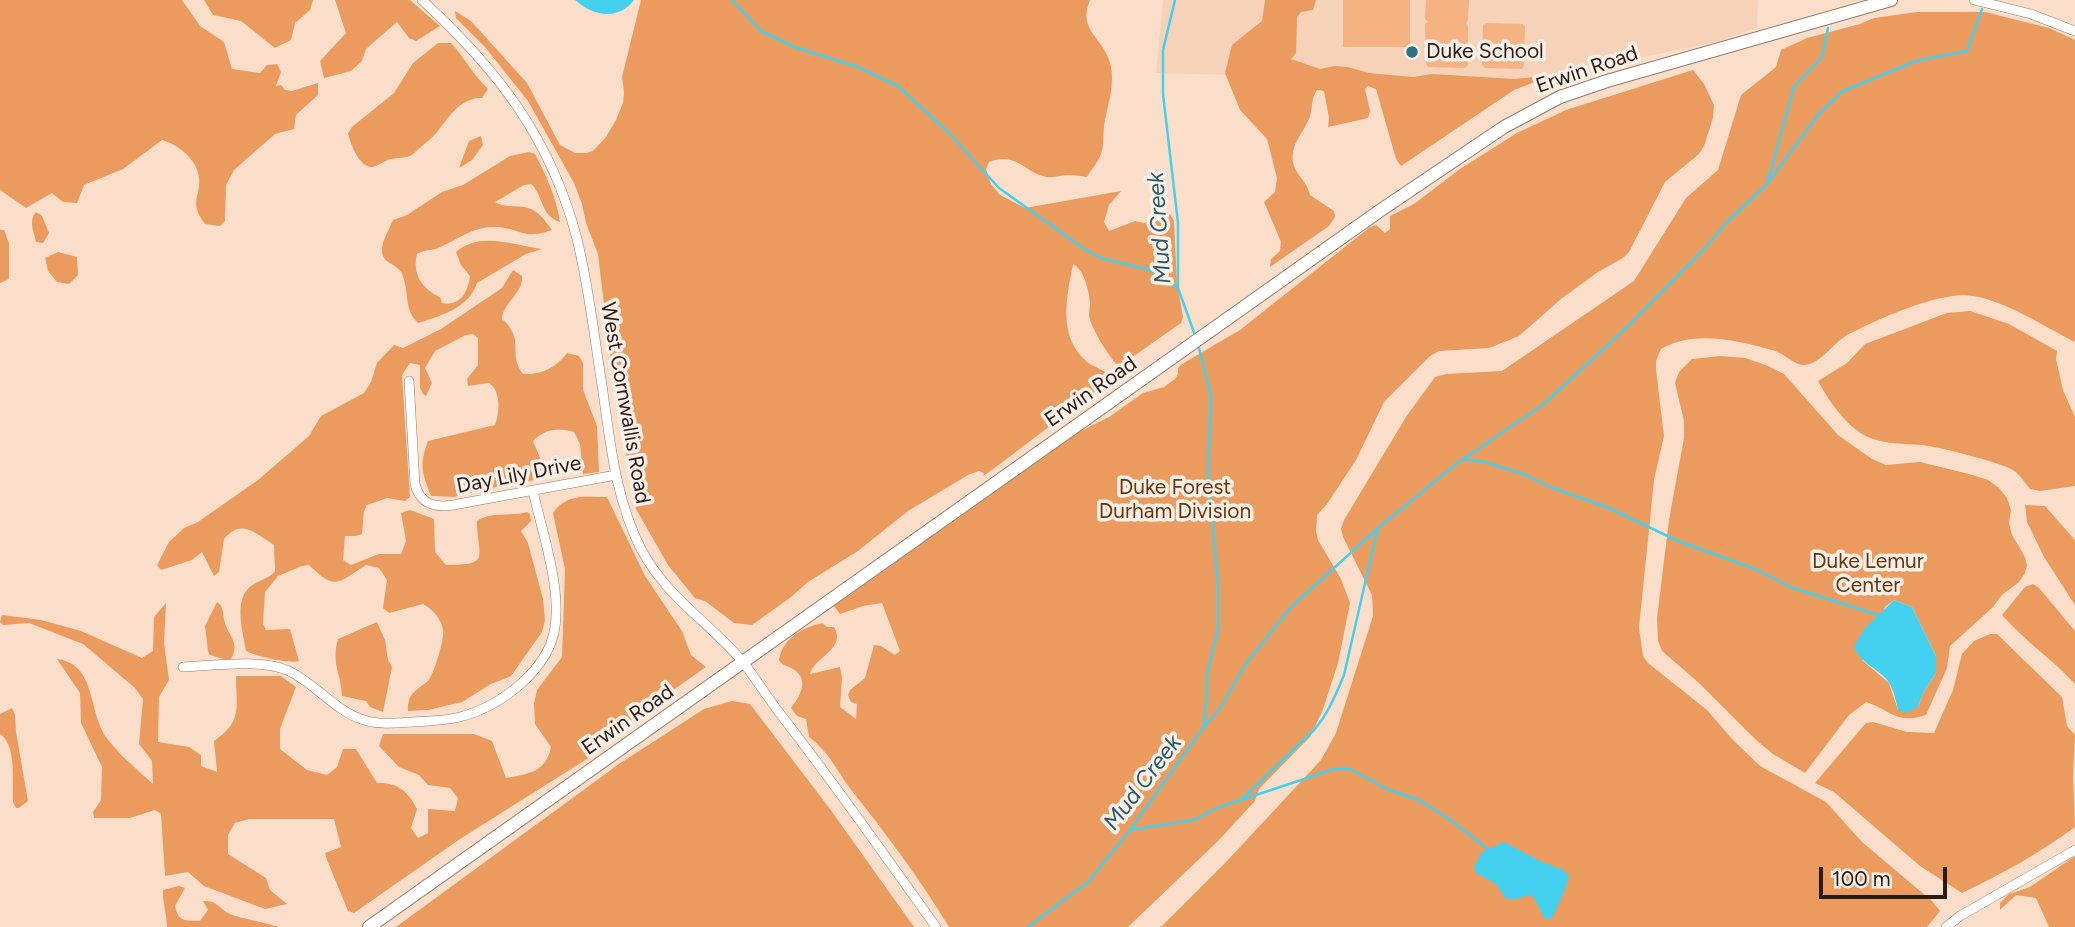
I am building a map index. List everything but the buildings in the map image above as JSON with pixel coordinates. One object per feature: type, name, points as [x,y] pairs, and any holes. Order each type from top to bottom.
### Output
[{"type":"main road","name":"Erwin Road","points":[[369,927],[1485,139],[1546,103],[1596,84],[1891,0]]},
{"type":"street","name":"West Cornwallis Road","points":[[422,0],[499,79],[535,135],[552,170],[571,218],[584,270],[616,475],[627,518],[649,563],[684,607],[743,663],[936,927]]},
{"type":"street","points":[[1974,0],[2031,14],[2075,31]]},
{"type":"street","name":"Day Lily Drive","points":[[409,381],[415,484],[419,495],[428,503],[447,506],[616,475]]},
{"type":"street","points":[[183,667],[262,665],[280,668],[296,675],[349,713],[373,722],[402,723],[450,719],[482,708],[520,683],[544,660],[552,643],[556,596],[533,491]]},
{"type":"street","points":[[1946,927],[1960,916],[2075,850]]},
{"type":"shaded area","name":"Duke School","points":[[1163,0],[1758,0],[1757,27],[1721,41],[1615,63],[1562,84],[1156,73]]},
{"type":"shaded area","points":[[1343,0],[1410,0],[1410,47],[1343,47]]},
{"type":"shaded area","points":[[1426,0],[1469,0],[1466,23],[1468,65],[1465,68],[1428,67],[1426,64]]},
{"type":"shaded area","points":[[1523,24],[1522,69],[1485,68],[1482,65],[1483,25]]},
{"type":"green space","points":[[0,0],[182,0],[200,26],[224,42],[232,69],[260,73],[267,65],[277,64],[281,72],[276,86],[281,85],[285,90],[292,91],[318,83],[318,95],[296,115],[294,129],[275,134],[234,170],[226,185],[225,221],[220,226],[205,224],[200,217],[196,205],[199,177],[190,158],[174,145],[162,140],[123,169],[84,185],[77,203],[63,202],[52,193],[26,208],[0,190]]},
{"type":"green space","points":[[204,0],[313,0],[310,10],[295,23],[291,40],[275,48],[241,21],[213,15]]},
{"type":"green space","points":[[335,0],[410,0],[440,26],[416,41],[409,38],[397,22],[366,49],[362,61],[351,71],[324,78],[320,61],[346,33]]},
{"type":"green space","points":[[641,0],[1090,0],[1087,11],[1089,27],[1107,54],[1112,71],[1103,148],[1098,160],[1087,177],[1050,177],[1039,175],[1014,161],[999,159],[989,162],[986,169],[991,184],[1000,195],[1025,208],[1121,191],[1109,205],[1104,222],[1109,231],[1135,221],[1144,223],[1163,215],[1170,214],[1174,221],[1177,283],[1183,317],[1181,323],[1121,365],[1115,363],[1092,326],[1087,287],[1083,275],[1073,264],[1066,315],[1071,340],[1086,361],[1113,378],[992,470],[983,476],[984,473],[979,471],[968,475],[908,511],[858,551],[808,582],[752,625],[734,623],[705,601],[695,598],[668,565],[636,509],[632,497],[634,481],[629,469],[615,396],[598,254],[582,204],[574,183],[528,101],[485,47],[456,18],[455,11],[471,21],[527,83],[560,145],[575,153],[586,153],[593,151],[606,137],[623,103],[622,77]]},
{"type":"green space","points":[[1265,0],[1316,0],[1313,10],[1301,12],[1297,17],[1296,53],[1291,59],[1320,69],[1348,67],[1369,73],[1413,77],[1432,74],[1515,79],[1542,76],[1540,80],[1514,90],[1401,166],[1396,159],[1376,89],[1368,86],[1365,89],[1370,111],[1368,118],[1328,127],[1324,91],[1317,90],[1308,122],[1294,149],[1293,162],[1310,195],[1334,211],[1335,217],[1329,226],[1270,267],[1271,259],[1280,251],[1281,242],[1264,202],[1275,192],[1277,178],[1267,139],[1240,110],[1225,73],[1232,45],[1262,21]]},
{"type":"green space","points":[[1917,12],[1985,12],[2049,28],[2075,40],[2075,342],[1999,303],[1960,295],[1927,302],[1874,322],[1847,335],[1810,364],[1797,363],[1775,351],[1718,339],[1688,339],[1661,349],[1656,370],[1664,436],[1654,480],[1639,628],[1643,656],[1648,663],[1707,710],[1760,766],[1826,802],[1862,842],[1932,901],[1940,911],[1927,927],[1161,927],[1321,760],[1336,733],[1373,616],[1372,595],[1341,529],[1406,417],[1435,377],[1502,371],[1634,281],[1686,198],[1718,170],[1741,95],[1776,67],[1781,50],[1807,38],[1874,18]]},
{"type":"green space","points":[[438,43],[451,43],[488,89],[482,98],[468,101],[456,109],[435,135],[411,156],[388,160],[373,167],[364,164],[356,155],[349,138],[352,127],[394,93],[413,63]]},
{"type":"green space","name":"Duke Forest Durham Division","points":[[1693,70],[1704,84],[1714,105],[1713,118],[1704,146],[1699,154],[1665,182],[1629,252],[1561,299],[1519,336],[1489,348],[1439,351],[1430,356],[1384,402],[1356,460],[1317,515],[1318,540],[1341,579],[1350,603],[1338,663],[1322,712],[1310,737],[1259,789],[1255,801],[1218,841],[1128,927],[949,927],[915,874],[828,756],[809,737],[806,719],[797,716],[791,708],[800,693],[802,683],[798,673],[779,660],[789,640],[814,625],[822,623],[827,627],[834,627],[837,635],[833,647],[810,674],[840,667],[840,707],[856,719],[857,704],[851,702],[848,695],[850,690],[865,678],[874,645],[881,646],[895,655],[900,651],[882,603],[840,614],[834,606],[1079,432],[1109,417],[1143,393],[1164,387],[1175,379],[1182,364],[1240,330],[1370,227],[1376,225],[1385,233],[1390,229],[1390,216],[1414,204],[1460,169],[1517,133],[1566,110]]},
{"type":"green space","points":[[481,136],[483,145],[472,160],[459,168],[469,141]]},
{"type":"green space","points":[[529,152],[535,154],[547,179],[560,222],[545,210],[535,188],[531,184],[524,185],[495,202],[531,209],[540,215],[552,230],[527,234],[503,228],[486,228],[417,254],[417,274],[423,285],[440,297],[442,303],[448,304],[462,297],[467,288],[470,276],[461,265],[456,252],[465,246],[475,242],[497,241],[542,249],[526,254],[477,283],[468,299],[461,305],[419,323],[411,313],[401,272],[383,256],[383,244],[393,220],[407,215],[442,192],[463,185],[510,156]]},
{"type":"green space","points":[[36,212],[42,216],[49,233],[43,243],[36,242],[33,230],[32,219]]},
{"type":"green space","points":[[0,230],[4,230],[9,243],[9,279],[0,283]]},
{"type":"green space","points":[[58,252],[77,257],[78,275],[69,284],[57,282],[48,271],[45,258]]},
{"type":"green space","points":[[513,270],[522,276],[522,282],[502,319],[513,334],[518,366],[523,374],[536,373],[548,370],[567,353],[579,356],[583,363],[583,390],[597,426],[599,472],[583,474],[580,444],[574,432],[552,430],[533,441],[541,460],[542,476],[537,480],[454,497],[431,496],[423,468],[423,456],[428,441],[495,425],[497,420],[498,402],[493,387],[489,383],[468,386],[467,379],[478,365],[478,338],[473,334],[466,335],[435,351],[425,368],[432,383],[426,396],[420,388],[420,365],[410,363],[402,375],[410,497],[405,501],[387,498],[367,505],[362,534],[345,536],[343,560],[351,565],[379,554],[401,554],[406,541],[401,513],[410,510],[434,519],[435,552],[446,565],[471,563],[476,561],[480,551],[477,521],[489,516],[527,512],[531,521],[521,531],[528,543],[543,599],[545,620],[542,632],[511,676],[491,684],[462,702],[428,710],[408,711],[411,696],[428,681],[436,664],[443,634],[438,617],[423,604],[389,613],[383,608],[387,580],[379,568],[366,565],[337,582],[325,578],[309,565],[278,576],[265,592],[263,624],[266,630],[290,629],[299,661],[272,659],[246,651],[241,616],[242,599],[251,586],[275,571],[274,545],[255,532],[237,529],[224,539],[219,572],[214,576],[202,552],[192,560],[161,570],[157,565],[169,542],[184,528],[198,522],[258,480],[309,436],[321,416],[364,393],[377,363],[394,345],[403,348],[441,329],[502,288]]},
{"type":"green space","points":[[1970,311],[2009,324],[2057,351],[2056,359],[2063,390],[2075,417],[2075,486],[2040,491],[2030,489],[2010,468],[1986,460],[1930,446],[1873,439],[1841,416],[1818,381],[1847,363],[1865,344],[1947,313]]},
{"type":"green space","name":"Duke Lemur Center","points":[[1721,356],[1745,358],[1784,374],[1838,435],[1872,459],[1886,465],[1920,462],[1988,480],[2007,498],[2011,510],[2009,523],[2012,535],[2027,565],[2019,582],[1950,646],[1947,668],[1926,715],[1916,718],[1900,717],[1866,702],[1849,715],[1805,773],[1773,754],[1755,739],[1699,683],[1662,651],[1658,641],[1657,618],[1669,520],[1684,438],[1684,421],[1675,383],[1679,372],[1692,359]],"holes":[[[1894,600],[1912,607],[1936,656],[1936,673],[1924,691],[1918,707],[1898,710],[1889,683],[1862,660],[1885,607]]]},
{"type":"green space","points":[[607,497],[645,576],[682,631],[691,655],[706,667],[619,728],[590,757],[460,839],[354,913],[348,911],[325,853],[341,847],[334,819],[249,819],[235,823],[228,835],[228,854],[266,878],[270,890],[287,904],[265,909],[204,886],[188,872],[165,876],[161,814],[155,810],[130,818],[94,818],[93,812],[101,800],[102,767],[81,723],[80,693],[57,659],[70,663],[79,670],[85,679],[106,737],[122,756],[153,784],[152,761],[139,744],[143,699],[135,688],[83,644],[29,623],[3,625],[0,622],[2,615],[41,620],[81,631],[142,658],[153,651],[154,617],[166,603],[164,643],[169,680],[159,697],[158,742],[189,747],[201,755],[201,766],[217,772],[214,741],[234,720],[237,705],[236,676],[281,676],[296,687],[280,729],[280,749],[307,770],[327,775],[337,767],[343,749],[356,749],[377,783],[396,786],[410,797],[417,809],[411,828],[418,838],[428,833],[428,809],[455,811],[458,798],[450,788],[428,785],[419,775],[399,767],[379,746],[383,734],[474,734],[492,741],[506,778],[529,773],[541,767],[551,747],[535,724],[534,704],[537,690],[562,657],[565,569],[553,513],[570,499]]},
{"type":"green space","points":[[2025,505],[2045,506],[2075,540],[2075,605],[2044,557],[2027,522]]},
{"type":"green space","points":[[2033,584],[2075,631],[2075,684],[2002,615],[2025,587]]},
{"type":"green space","points":[[217,602],[233,640],[234,649],[230,661],[210,655],[208,651],[205,626]]},
{"type":"green space","points":[[377,622],[392,667],[383,712],[370,707],[366,701],[342,696],[336,662],[338,639]]},
{"type":"green space","points":[[1997,634],[2062,697],[2067,726],[2075,735],[2075,827],[2020,863],[1962,893],[1920,866],[1834,792],[1815,783],[1866,723],[1873,722],[1907,732],[1934,733],[1953,690],[1962,654],[1974,641]]},
{"type":"green space","points":[[732,701],[750,704],[830,809],[914,927],[396,927],[619,764],[704,709]]},
{"type":"green space","points":[[12,708],[28,801],[19,808],[16,808],[13,802],[9,747],[0,734],[0,714]]},
{"type":"green space","points":[[2075,856],[2075,927],[2049,927],[2036,898],[2016,895],[2000,910],[2000,903],[2009,894],[2030,887]]},
{"type":"green space","points":[[179,886],[185,888],[175,906],[183,920],[200,921],[208,910],[203,901],[207,901],[232,915],[278,927],[167,927],[163,890]]},
{"type":"water","points":[[575,0],[634,0],[621,11],[605,14],[590,10]]},
{"type":"water","points":[[1894,600],[1912,607],[1936,656],[1936,673],[1924,691],[1918,707],[1906,713],[1898,710],[1889,683],[1860,657],[1854,646],[1865,628]]},
{"type":"water","points":[[1504,842],[1569,875],[1562,898],[1551,919],[1545,919],[1530,895],[1506,899],[1496,884],[1476,873],[1474,867],[1482,852]]},
{"type":"waterway","points":[[732,0],[761,31],[797,48],[858,67],[898,86],[949,133],[999,188],[1083,248],[1101,258],[1150,270],[1178,288]]},
{"type":"waterway","name":"Mud Creek","points":[[1175,0],[1163,50],[1163,94],[1178,223],[1178,288],[1196,338]]},
{"type":"waterway","points":[[1203,728],[1221,707],[1245,665],[1291,607],[1377,529],[1456,464],[1544,404],[1626,328],[1767,184],[1818,115],[1843,91],[1916,61],[1967,51],[1982,9]]},
{"type":"waterway","points":[[1768,181],[1794,87],[1822,57],[1828,28]]},
{"type":"waterway","name":"Mud Creek","points":[[1028,927],[1088,882],[1130,830],[1203,728],[1207,675],[1218,629],[1218,585],[1208,471],[1211,396],[1198,344]]},
{"type":"waterway","points":[[1463,459],[1485,462],[1526,475],[1550,487],[1609,508],[1678,541],[1755,569],[1793,588],[1878,615]]},
{"type":"waterway","points":[[1241,800],[1314,730],[1331,704],[1344,675],[1377,531]]},
{"type":"waterway","points":[[1130,830],[1194,820],[1217,808],[1334,769],[1350,769],[1387,789],[1419,800],[1489,850]]},
{"type":"place","name":"Duke School","points":[[1412,52]]}]
